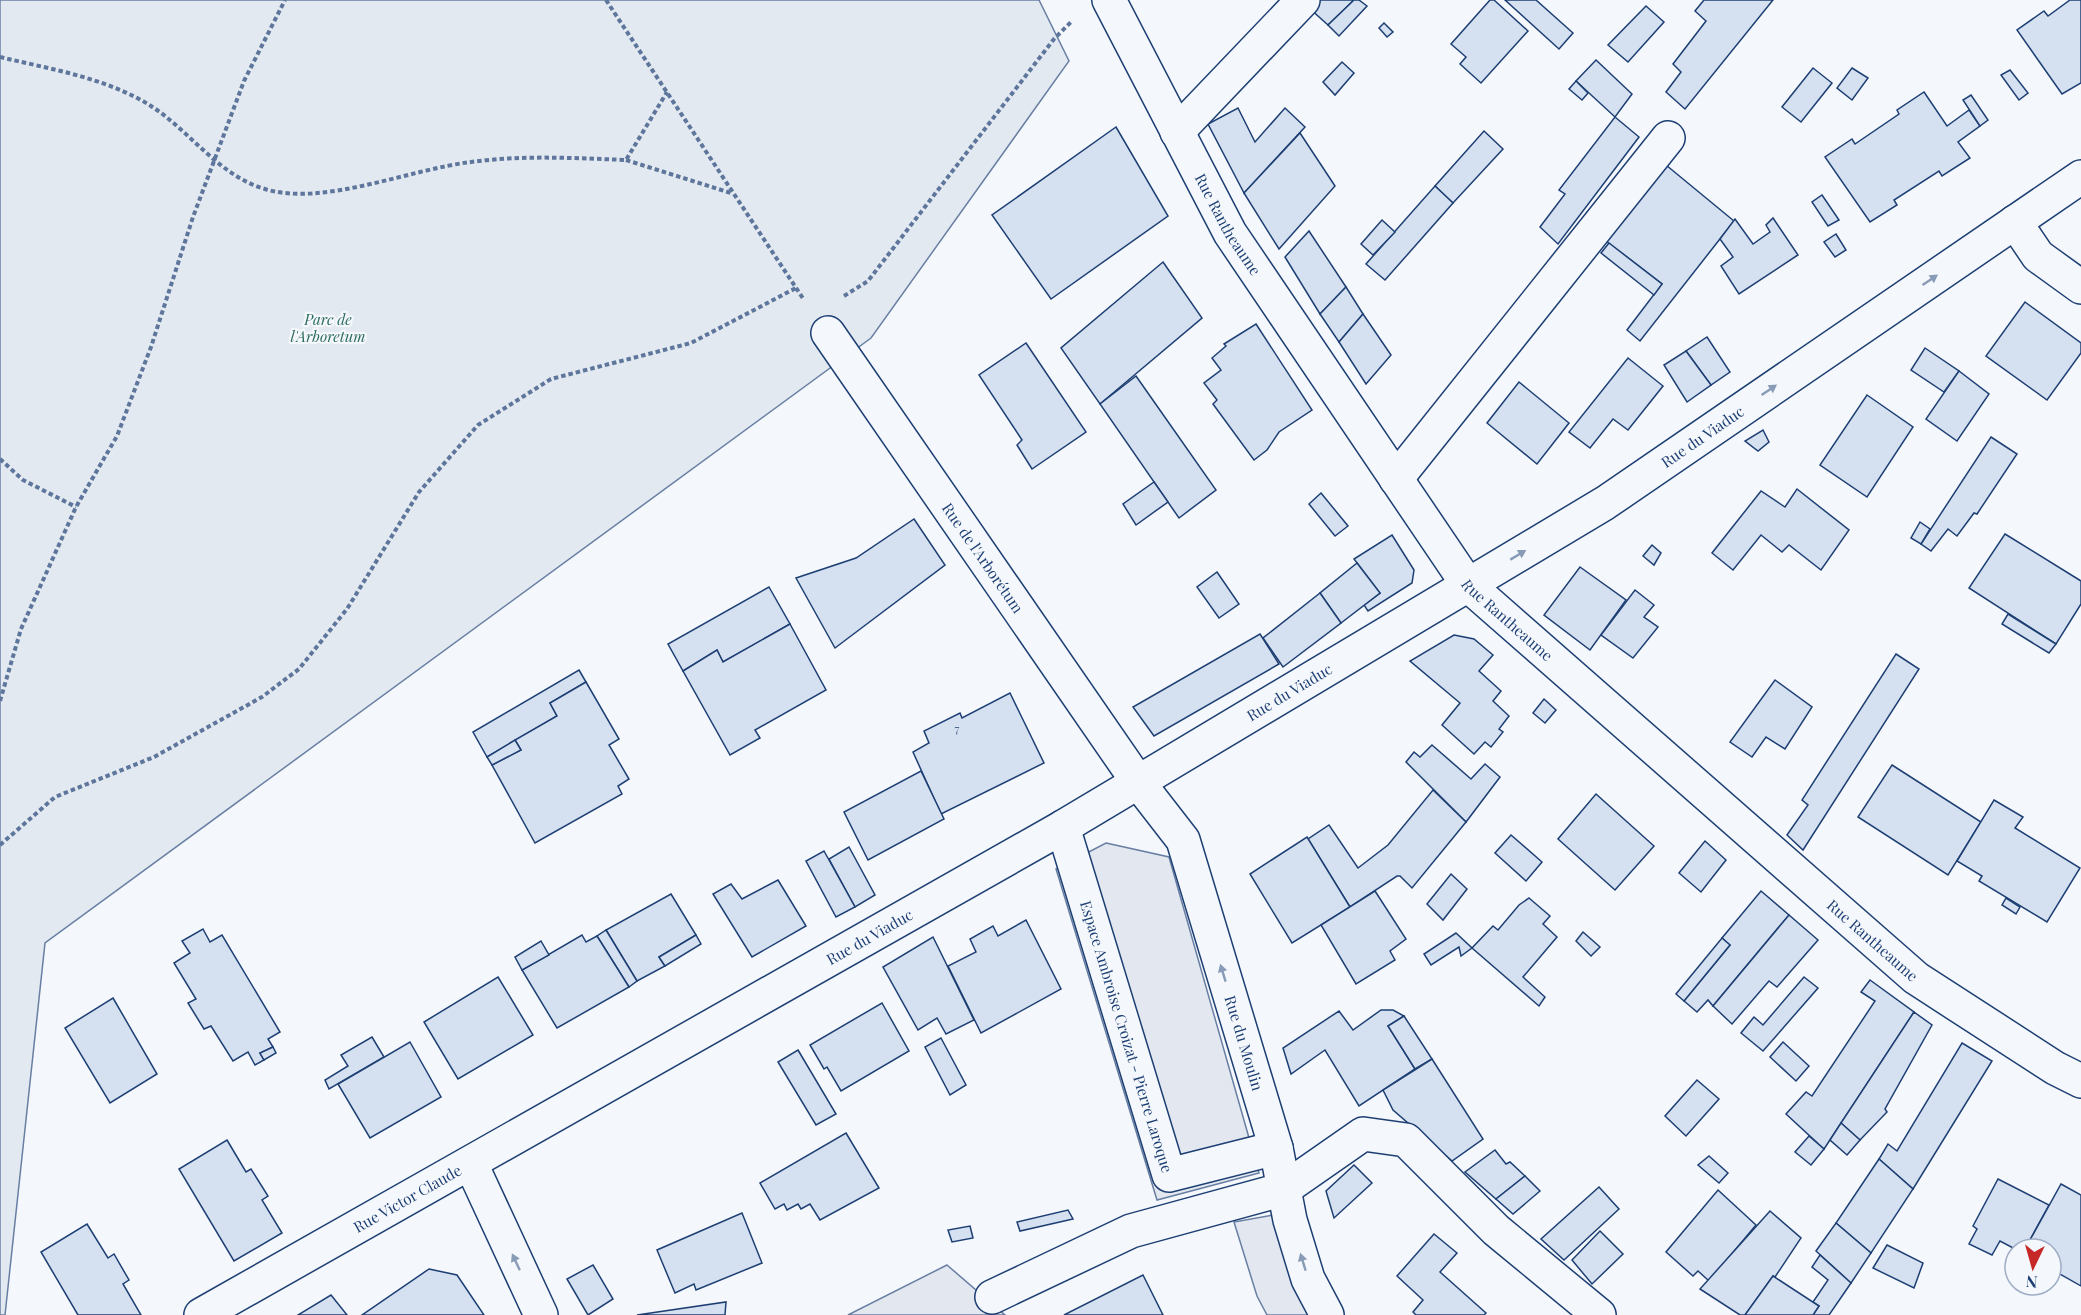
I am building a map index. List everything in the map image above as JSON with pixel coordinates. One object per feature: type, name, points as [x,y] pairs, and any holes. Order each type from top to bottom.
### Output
[{"type":"street","name":"Rue Rantheaume","points":[[1109,0],[1230,233],[1468,585],[1916,978],[2055,1068],[2081,1081]]},
{"type":"street","points":[[1177,132],[1303,0]]},
{"type":"street","points":[[1396,479],[1668,138]]},
{"type":"street","name":"Rue du Viaduc","points":[[471,1164],[1063,827],[1605,503],[2081,177]]},
{"type":"street","points":[[2015,222],[2038,256],[2081,287]]},
{"type":"street","name":"Rue de l'Arborétum","points":[[820,324],[1138,782]]},
{"type":"street","name":"Rue du Moulin","points":[[1138,782],[1183,840],[1276,1148],[1290,1220],[1308,1279],[1327,1315]]},
{"type":"street","name":"Espace Ambroise Croizat - Pierre Laroque","points":[[1063,827],[1169,1175],[1276,1148]]},
{"type":"street","points":[[992,1297],[1131,1231],[1284,1189],[1363,1134],[1406,1140],[1496,1230],[1599,1315]]},
{"type":"street","name":"Rue Victor Claude","points":[[201,1315],[471,1164],[541,1315]]},
{"type":"path","points":[[0,701],[21,629],[76,507],[117,436],[152,347],[193,217],[244,81],[285,0]]},
{"type":"path","points":[[606,0],[820,324],[868,281],[1054,39],[1078,16]]},
{"type":"path","points":[[0,57],[110,87],[150,106],[214,160],[245,181],[265,190],[289,193],[324,191],[470,162],[555,157],[626,160],[732,194]]},
{"type":"path","points":[[626,160],[667,92]]},
{"type":"path","points":[[0,845],[55,797],[154,757],[262,698],[299,669],[347,609],[419,492],[478,425],[551,379],[691,343],[796,288]]},
{"type":"path","points":[[0,459],[23,480],[76,507]]},
{"type":"green space","name":"Parc de l'Arboretum","points":[[0,0],[1039,0],[1069,61],[871,338],[45,943],[5,1315],[0,1315]]},
{"type":"shaded area","points":[[1106,843],[1169,857],[1259,1173],[1157,1200],[1056,869]]},
{"type":"shaded area","points":[[1273,1215],[1310,1315],[1267,1315],[1257,1296],[1234,1222]]},
{"type":"shaded area","points":[[947,1265],[1005,1315],[848,1315]]},
{"type":"building","points":[[1315,0],[1354,0],[1328,25],[1308,7]]},
{"type":"building","points":[[1354,0],[1359,0],[1367,6],[1339,36],[1328,25]]},
{"type":"building","points":[[1490,0],[1494,0],[1528,31],[1481,83],[1460,64],[1466,57],[1451,44]]},
{"type":"building","points":[[1505,0],[1536,0],[1573,33],[1559,49]]},
{"type":"building","points":[[1704,0],[1773,0],[1685,109],[1666,92],[1681,72],[1673,64],[1706,21],[1695,11]]},
{"type":"building","points":[[2070,0],[2081,0],[2081,83],[2062,94],[2017,30],[2044,11],[2048,16]]},
{"type":"building","points":[[1646,6],[1664,22],[1628,62],[1608,45]]},
{"type":"building","points":[[1384,23],[1393,32],[1387,37],[1379,28]]},
{"type":"building","points":[[1596,60],[1632,94],[1615,117],[1576,81]]},
{"type":"building","points":[[1342,62],[1354,73],[1335,95],[1323,82]]},
{"type":"building","points":[[1813,68],[1832,83],[1801,122],[1782,107]]},
{"type":"building","points":[[1852,68],[1868,78],[1852,100],[1837,88]]},
{"type":"building","points":[[2010,70],[2028,93],[2019,100],[2001,75]]},
{"type":"building","points":[[1576,81],[1588,93],[1582,100],[1569,89]]},
{"type":"building","points":[[1924,92],[1947,126],[1969,110],[1980,126],[1958,142],[1970,158],[1942,176],[1939,171],[1894,200],[1897,205],[1870,222],[1825,157],[1852,139],[1855,144],[1899,114],[1897,110]]},
{"type":"building","points":[[1971,95],[1988,120],[1980,126],[1963,100]]},
{"type":"building","points":[[1238,108],[1255,142],[1285,108],[1305,127],[1244,193],[1208,124]]},
{"type":"building","points":[[1615,117],[1639,137],[1558,244],[1540,227],[1565,194],[1559,190]]},
{"type":"building","points":[[1116,127],[1168,216],[1051,299],[992,215]]},
{"type":"building","points":[[1484,131],[1503,149],[1453,203],[1435,186]]},
{"type":"building","points":[[1300,133],[1335,186],[1279,249],[1244,193]]},
{"type":"building","points":[[1666,165],[1734,221],[1640,341],[1627,330],[1662,284],[1606,241]]},
{"type":"building","points":[[1435,186],[1453,203],[1385,280],[1366,264]]},
{"type":"building","points":[[1822,195],[1839,220],[1828,226],[1812,202]]},
{"type":"building","points":[[1773,218],[1798,255],[1739,294],[1721,266],[1733,257],[1720,239],[1735,219],[1753,244],[1770,232],[1766,225]]},
{"type":"building","points":[[1382,220],[1395,232],[1373,255],[1361,244]]},
{"type":"building","points":[[1309,231],[1346,287],[1320,314],[1285,257]]},
{"type":"building","points":[[1836,234],[1846,250],[1835,257],[1824,242]]},
{"type":"building","points":[[1609,243],[1662,284],[1654,295],[1601,253]]},
{"type":"building","points":[[1163,262],[1202,318],[1100,404],[1061,348]]},
{"type":"building","points":[[1346,287],[1363,314],[1339,342],[1320,314]]},
{"type":"building","points":[[2025,302],[2081,343],[2081,353],[2047,400],[1986,356]]},
{"type":"building","points":[[1363,314],[1391,355],[1366,384],[1339,342]]},
{"type":"building","points":[[1256,324],[1312,410],[1279,432],[1267,450],[1254,460],[1213,404],[1217,400],[1204,383],[1221,370],[1212,358],[1226,346],[1224,344]]},
{"type":"building","points":[[1707,337],[1730,372],[1711,385],[1686,351]]},
{"type":"building","points":[[1026,343],[1086,432],[1032,469],[1017,445],[1022,440],[979,375]]},
{"type":"building","points":[[1925,348],[1959,371],[1944,392],[1911,370]]},
{"type":"building","points":[[1686,351],[1711,385],[1687,402],[1664,365]]},
{"type":"building","points":[[1628,358],[1663,386],[1628,430],[1613,419],[1590,448],[1569,432]]},
{"type":"building","points":[[1959,371],[1989,394],[1957,441],[1926,419]]},
{"type":"building","points":[[1136,376],[1216,490],[1179,518],[1100,404]]},
{"type":"building","points":[[1519,382],[1569,423],[1537,464],[1487,423]]},
{"type":"building","points":[[1867,395],[1913,427],[1867,497],[1820,465]]},
{"type":"building","points":[[1763,430],[1769,442],[1758,451],[1745,441]]},
{"type":"building","points":[[1991,437],[2017,454],[1977,514],[1974,513],[1957,536],[1948,529],[1931,551],[1921,544]]},
{"type":"building","points":[[1154,482],[1168,502],[1136,525],[1123,504]]},
{"type":"building","points":[[1797,489],[1849,530],[1821,570],[1789,545],[1782,552],[1761,535],[1733,570],[1712,553],[1761,491],[1785,507]]},
{"type":"building","points":[[1321,493],[1348,526],[1335,536],[1309,504]]},
{"type":"building","points":[[914,519],[945,565],[835,648],[796,578],[856,558]]},
{"type":"building","points":[[1920,522],[1930,529],[1921,544],[1911,538]]},
{"type":"building","points":[[2005,534],[2081,581],[2081,604],[2056,644],[1969,588]]},
{"type":"building","points":[[1392,535],[1414,570],[1412,583],[1368,611],[1364,605],[1380,593],[1354,559]]},
{"type":"building","points":[[1652,545],[1661,553],[1654,565],[1643,556]]},
{"type":"building","points":[[1357,563],[1380,593],[1341,623],[1320,593]]},
{"type":"building","points":[[1580,567],[1626,600],[1590,650],[1544,615]]},
{"type":"building","points":[[1217,572],[1239,604],[1219,618],[1197,587]]},
{"type":"building","points":[[769,587],[790,624],[723,662],[717,650],[683,671],[668,644]]},
{"type":"building","points":[[1635,590],[1654,605],[1644,617],[1658,627],[1633,658],[1601,635]]},
{"type":"building","points":[[1320,593],[1341,623],[1283,667],[1263,638]]},
{"type":"building","points":[[2008,614],[2056,644],[2049,653],[2002,624]]},
{"type":"building","points":[[790,624],[826,690],[755,730],[760,738],[730,755],[683,671],[717,650],[723,662]]},
{"type":"building","points":[[1260,634],[1279,664],[1154,736],[1133,707]]},
{"type":"building","points":[[1454,635],[1474,639],[1493,655],[1479,671],[1501,691],[1493,701],[1509,716],[1499,729],[1503,732],[1491,747],[1485,742],[1474,754],[1442,725],[1460,703],[1410,661]]},
{"type":"building","points":[[1896,654],[1919,669],[1803,850],[1787,835],[1808,805],[1802,800]]},
{"type":"building","points":[[579,670],[586,682],[550,703],[557,716],[487,757],[473,732]]},
{"type":"building","points":[[1775,680],[1812,707],[1785,749],[1766,737],[1752,757],[1730,742]]},
{"type":"building","points":[[586,682],[619,739],[609,745],[629,779],[618,786],[622,794],[535,843],[492,765],[521,750],[515,740],[557,716],[550,703]]},
{"type":"building","points":[[1010,693],[1044,763],[941,814],[913,752],[929,743],[924,731],[960,713],[962,718]]},
{"type":"building","points":[[1544,699],[1556,710],[1545,723],[1533,713]]},
{"type":"building","points":[[515,740],[521,750],[492,765],[487,757]]},
{"type":"building","points":[[1432,745],[1471,779],[1485,764],[1500,777],[1466,822],[1406,762],[1414,752],[1420,757]]},
{"type":"building","points":[[1892,765],[1981,822],[1948,875],[1858,817]]},
{"type":"building","points":[[921,771],[944,819],[868,860],[844,812]]},
{"type":"building","points":[[1433,790],[1466,822],[1412,888],[1400,876],[1397,876],[1350,907],[1308,839],[1329,825],[1358,868],[1388,845]]},
{"type":"building","points":[[1596,794],[1654,846],[1615,890],[1558,839]]},
{"type":"building","points":[[1994,800],[2023,817],[2015,828],[2080,868],[2047,922],[1979,881],[1982,876],[1957,861]]},
{"type":"building","points":[[1511,835],[1542,862],[1526,881],[1495,853]]},
{"type":"building","points":[[1307,837],[1350,907],[1292,943],[1250,874]]},
{"type":"building","points":[[1705,841],[1726,860],[1701,892],[1679,873]]},
{"type":"building","points":[[849,847],[875,895],[855,907],[829,859]]},
{"type":"building","points":[[824,851],[855,907],[836,917],[806,861]]},
{"type":"building","points":[[1451,874],[1467,889],[1443,920],[1427,904]]},
{"type":"building","points":[[778,880],[806,926],[752,957],[713,894],[731,884],[742,899]]},
{"type":"building","points":[[1375,891],[1406,939],[1390,951],[1395,960],[1356,984],[1321,925]]},
{"type":"building","points":[[1761,891],[1789,915],[1713,1006],[1708,1000],[1697,1012],[1684,1001],[1730,945],[1722,938]]},
{"type":"building","points":[[671,894],[696,935],[659,957],[665,966],[637,981],[606,930]]},
{"type":"building","points":[[1529,898],[1550,916],[1543,924],[1557,937],[1523,977],[1545,997],[1539,1006],[1472,948],[1493,926],[1498,930],[1519,905]]},
{"type":"building","points":[[2006,898],[2020,907],[2016,914],[2002,905]]},
{"type":"building","points":[[1789,915],[1818,940],[1777,987],[1769,981],[1732,1024],[1713,1006]]},
{"type":"building","points":[[1026,920],[1061,989],[981,1033],[948,966],[976,952],[970,939],[993,926],[998,936]]},
{"type":"building","points":[[203,929],[210,942],[222,935],[280,1032],[268,1039],[273,1047],[260,1053],[264,1060],[255,1065],[248,1052],[233,1061],[211,1026],[204,1029],[188,1003],[196,999],[174,963],[190,953],[182,941]]},
{"type":"building","points":[[606,930],[637,981],[629,987],[597,936]]},
{"type":"building","points":[[1583,932],[1600,947],[1591,956],[1576,941]]},
{"type":"building","points":[[1456,933],[1472,948],[1461,956],[1459,947],[1431,965],[1424,954]]},
{"type":"building","points":[[582,935],[586,942],[597,936],[629,987],[557,1028],[522,970]]},
{"type":"building","points":[[696,935],[701,944],[665,966],[659,957]]},
{"type":"building","points":[[933,937],[974,1020],[946,1034],[937,1018],[918,1030],[883,967]]},
{"type":"building","points":[[1722,938],[1730,945],[1684,1001],[1676,994]]},
{"type":"building","points":[[541,941],[549,955],[522,970],[515,957]]},
{"type":"building","points":[[498,977],[533,1035],[458,1079],[424,1022]]},
{"type":"building","points":[[1804,977],[1818,988],[1763,1051],[1741,1033],[1754,1017],[1763,1025]]},
{"type":"building","points":[[1870,980],[1914,1012],[1824,1149],[1786,1114],[1806,1092],[1812,1096],[1875,1001],[1861,992]]},
{"type":"building","points":[[113,998],[157,1074],[110,1103],[65,1028]]},
{"type":"building","points":[[882,1003],[909,1051],[841,1091],[827,1067],[824,1069],[810,1045]]},
{"type":"building","points":[[1381,1010],[1393,1010],[1404,1016],[1388,1026],[1415,1069],[1359,1106],[1325,1050],[1291,1074],[1283,1048],[1339,1011],[1353,1030]]},
{"type":"building","points":[[1914,1012],[1932,1025],[1885,1109],[1887,1112],[1860,1140],[1841,1123]]},
{"type":"building","points":[[1404,1016],[1432,1059],[1415,1069],[1388,1026]]},
{"type":"building","points":[[372,1037],[384,1057],[329,1089],[325,1080],[348,1066],[341,1055]]},
{"type":"building","points":[[941,1038],[966,1085],[950,1095],[925,1047]]},
{"type":"building","points":[[410,1042],[441,1097],[370,1138],[338,1084]]},
{"type":"building","points":[[1783,1042],[1809,1066],[1796,1081],[1770,1057]]},
{"type":"building","points":[[1962,1043],[1992,1061],[1913,1189],[1879,1159],[1888,1144],[1897,1151]]},
{"type":"building","points":[[273,1047],[276,1053],[264,1060],[260,1053]]},
{"type":"building","points":[[798,1050],[836,1114],[816,1125],[778,1062]]},
{"type":"building","points":[[1432,1059],[1483,1139],[1452,1161],[1393,1110],[1383,1090]]},
{"type":"building","points":[[1697,1080],[1719,1099],[1686,1136],[1665,1116]]},
{"type":"building","points":[[1841,1123],[1860,1140],[1847,1155],[1830,1140]]},
{"type":"building","points":[[846,1133],[879,1188],[820,1220],[810,1204],[801,1209],[798,1204],[787,1210],[784,1204],[775,1209],[760,1183]]},
{"type":"building","points":[[1809,1136],[1824,1149],[1811,1165],[1795,1152]]},
{"type":"building","points":[[227,1140],[246,1172],[251,1169],[268,1196],[262,1200],[282,1233],[234,1261],[179,1169]]},
{"type":"building","points":[[1495,1150],[1506,1164],[1510,1162],[1525,1176],[1496,1199],[1465,1172]]},
{"type":"building","points":[[1709,1156],[1728,1173],[1719,1183],[1698,1165]]},
{"type":"building","points":[[1879,1159],[1913,1189],[1871,1253],[1836,1223]]},
{"type":"building","points":[[1354,1165],[1372,1183],[1334,1218],[1326,1191]]},
{"type":"building","points":[[1525,1176],[1540,1191],[1513,1214],[1496,1199]]},
{"type":"building","points":[[1998,1179],[2049,1205],[2032,1237],[2003,1237],[2003,1243],[2000,1241],[1992,1255],[1969,1244],[1977,1229],[1973,1226]]},
{"type":"building","points":[[2061,1184],[2081,1195],[2081,1286],[2063,1276],[2063,1237],[2032,1237]]},
{"type":"building","points":[[1599,1187],[1619,1209],[1564,1260],[1541,1239]]},
{"type":"building","points":[[1718,1190],[1756,1225],[1709,1281],[1698,1271],[1693,1276],[1666,1252]]},
{"type":"building","points":[[1068,1210],[1073,1219],[1020,1231],[1017,1222]]},
{"type":"building","points":[[1770,1211],[1801,1238],[1775,1277],[1773,1276],[1745,1315],[1740,1315],[1700,1289]]},
{"type":"building","points":[[742,1213],[762,1263],[696,1290],[694,1284],[675,1293],[657,1250]]},
{"type":"building","points":[[1836,1223],[1871,1253],[1851,1283],[1816,1251]]},
{"type":"building","points":[[87,1224],[108,1258],[114,1254],[129,1280],[123,1284],[141,1315],[78,1315],[41,1252]]},
{"type":"building","points":[[970,1226],[973,1238],[952,1242],[948,1230]]},
{"type":"building","points":[[1600,1231],[1623,1254],[1592,1284],[1572,1260]]},
{"type":"building","points":[[1434,1234],[1457,1253],[1440,1272],[1486,1313],[1484,1315],[1416,1315],[1413,1312],[1423,1300],[1397,1276]]},
{"type":"building","points":[[1887,1245],[1923,1263],[1914,1288],[1873,1268]]},
{"type":"building","points":[[1820,1255],[1851,1283],[1829,1315],[1813,1315],[1819,1306],[1813,1302],[1828,1280],[1812,1267]]},
{"type":"building","points":[[593,1265],[613,1299],[588,1315],[567,1279]]},
{"type":"building","points":[[429,1269],[457,1275],[484,1315],[362,1315]]},
{"type":"building","points":[[1143,1275],[1163,1315],[1064,1315]]},
{"type":"building","points":[[1773,1276],[1819,1306],[1813,1315],[1745,1315]]},
{"type":"building","points":[[331,1295],[347,1315],[298,1315]]},
{"type":"building","points":[[726,1302],[725,1315],[637,1315]]}]
